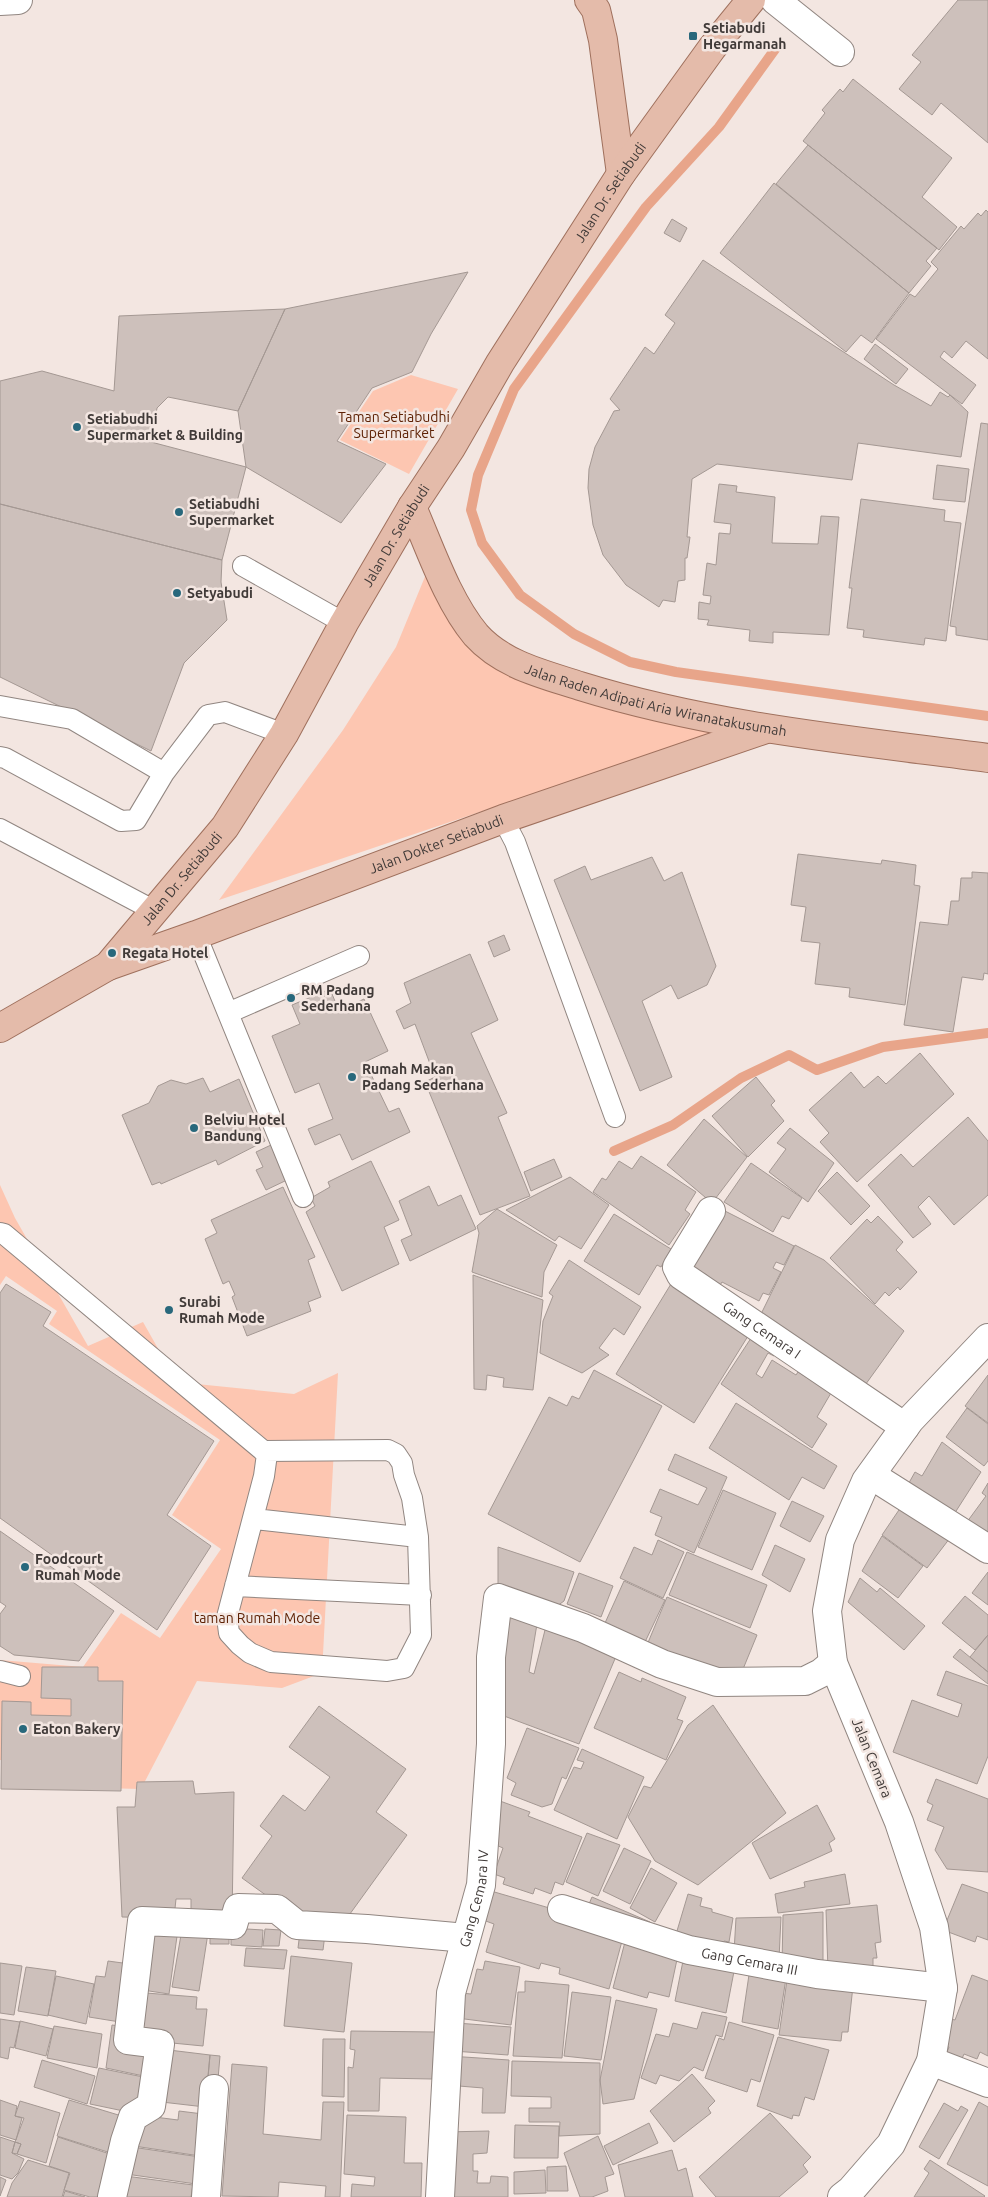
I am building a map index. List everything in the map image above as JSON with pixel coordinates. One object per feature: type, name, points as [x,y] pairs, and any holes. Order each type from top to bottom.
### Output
[{"type":"main road","points":[[589,0],[596,10],[603,40],[621,174]]},
{"type":"main road","name":"Jalan Dr. Setiabudi","points":[[3,1022],[108,966],[153,910],[225,827],[284,734],[344,623],[412,507],[451,448],[500,363],[621,174],[712,48],[751,0]]},
{"type":"main road","name":"Jalan Raden Adipati Aria Wiranatakusumah","points":[[412,507],[443,580],[467,621],[477,635],[509,661],[530,670],[617,697],[766,729],[988,758]]},
{"type":"main road","name":"Jalan Dokter Setiabudi","points":[[108,966],[196,936],[503,819],[766,729]]},
{"type":"street","points":[[0,1],[18,0]]},
{"type":"street","points":[[776,0],[840,52]]},
{"type":"street","name":"Gang Cemara I","points":[[711,1211],[677,1267],[681,1275],[904,1427]]},
{"type":"street","name":"Jalan Cemara","points":[[842,2197],[851,2190],[891,2144],[931,2061],[943,1988],[934,1927],[899,1822],[833,1663],[827,1611],[840,1540],[866,1481],[904,1427],[964,1361],[988,1338]]},
{"type":"street","points":[[871,1475],[988,1549]]},
{"type":"street","name":"Gang Cemara IV","points":[[440,2197],[451,1993],[481,1886],[491,1744],[490,1657],[498,1598],[583,1628],[662,1664],[717,1682],[805,1681],[821,1673],[833,1663]]},
{"type":"street","points":[[112,2197],[125,2141],[133,2118],[151,2106],[160,2044],[128,2040],[142,1921],[233,1925],[238,1908],[277,1909],[297,1925],[466,1938]]},
{"type":"street","name":"Gang Cemara III","points":[[562,1909],[689,1950],[817,1974],[943,1988]]},
{"type":"street","points":[[931,2061],[988,2082]]},
{"type":"street","points":[[206,2197],[214,2089]]},
{"type":"lane","points":[[243,566],[344,623]]},
{"type":"lane","points":[[0,706],[72,719],[164,773]]},
{"type":"lane","points":[[0,757],[120,821],[128,822],[136,820],[164,773],[208,715],[225,712],[284,734]]},
{"type":"lane","points":[[503,819],[515,842],[615,1117]]},
{"type":"lane","points":[[0,829],[153,910]]},
{"type":"lane","points":[[196,936],[303,1197]]},
{"type":"lane","points":[[228,1013],[359,956]]},
{"type":"lane","points":[[0,1233],[4,1234],[267,1454]]},
{"type":"lane","points":[[388,1450],[396,1454],[402,1463],[412,1498],[418,1537],[421,1596],[421,1635],[404,1668],[387,1671],[271,1662],[250,1653],[229,1633],[227,1618],[254,1519],[264,1476],[267,1454],[264,1452],[388,1450]]},
{"type":"lane","points":[[254,1519],[418,1537]]},
{"type":"lane","points":[[235,1586],[421,1596]]},
{"type":"lane","points":[[0,1671],[20,1676]]},
{"type":"green space","name":"Taman Setiabudhi Supermarket","points":[[411,375],[458,389],[409,474],[340,440],[373,391]]},
{"type":"green space","points":[[436,550],[476,617],[527,666],[720,731],[219,900],[343,730],[396,647]]},
{"type":"green space","name":"taman Rumah Mode","points":[[0,1185],[15,1218],[88,1346],[143,1322],[177,1382],[294,1394],[338,1373],[322,1673],[282,1688],[197,1681],[141,1789],[101,1788],[97,1766],[0,1760],[0,1660],[83,1667],[121,1613],[160,1638],[221,1549],[172,1515],[220,1440],[49,1324],[57,1311],[6,1276],[0,1285]]},
{"type":"building","points":[[958,0],[988,0],[988,143],[941,103],[932,115],[899,89],[921,62],[912,55]]},
{"type":"building","points":[[853,79],[952,158],[922,197],[957,227],[939,250],[803,141],[825,113],[822,110],[840,89],[843,92]]},
{"type":"building","points":[[808,145],[937,248],[926,261],[931,266],[909,293],[776,184]]},
{"type":"building","points":[[774,183],[909,293],[872,343],[861,335],[846,352],[720,253]]},
{"type":"building","points":[[986,210],[988,212],[988,359],[966,341],[952,358],[944,351],[940,357],[976,385],[962,404],[876,339],[910,294],[915,297],[938,269],[931,262],[961,226],[964,229],[978,213],[981,216]]},
{"type":"building","points":[[672,219],[687,228],[680,242],[664,233]]},
{"type":"building","points":[[703,260],[894,385],[931,406],[940,392],[948,397],[950,395],[968,412],[961,457],[858,443],[852,480],[717,464],[692,479],[687,537],[690,537],[687,558],[685,558],[685,580],[678,581],[675,602],[663,600],[659,607],[626,585],[603,555],[593,525],[588,488],[589,469],[595,447],[614,411],[620,410],[610,399],[645,347],[654,354],[675,323],[665,315]]},
{"type":"building","points":[[468,272],[431,334],[412,372],[372,388],[337,441],[386,464],[341,523],[246,467],[238,411],[285,309]]},
{"type":"building","name":"Setiabudhi Supermarket & Building","points":[[285,309],[238,411],[168,397],[157,408],[151,442],[246,467],[222,560],[0,504],[0,381],[42,371],[114,391],[119,316]]},
{"type":"building","points":[[875,344],[908,369],[896,384],[864,359]]},
{"type":"building","points":[[981,423],[988,424],[988,640],[956,635],[956,627],[950,626]]},
{"type":"building","points":[[937,465],[969,469],[965,502],[933,499]]},
{"type":"building","points":[[719,484],[737,486],[736,492],[775,497],[772,543],[818,544],[821,516],[839,517],[829,635],[773,632],[773,643],[749,641],[750,630],[707,625],[709,620],[698,619],[699,602],[710,604],[711,596],[703,595],[707,563],[716,565],[719,533],[730,534],[731,524],[714,522]]},
{"type":"building","points":[[861,499],[945,510],[944,521],[961,523],[946,641],[925,638],[924,645],[863,637],[864,630],[847,628],[852,588],[849,588]]},
{"type":"building","points":[[0,504],[222,560],[221,582],[227,620],[184,663],[151,751],[0,677]]},
{"type":"building","points":[[798,854],[881,864],[882,860],[916,865],[914,885],[920,886],[905,1005],[849,997],[850,988],[815,984],[820,943],[801,941],[806,907],[791,905]]},
{"type":"building","points":[[652,857],[664,881],[682,872],[716,966],[707,985],[678,999],[671,985],[642,1001],[672,1077],[640,1091],[554,880],[585,866],[591,880]]},
{"type":"building","points":[[972,872],[988,873],[988,974],[984,973],[983,980],[962,977],[953,1032],[904,1025],[920,922],[948,925],[951,901],[959,901],[961,878],[972,878]]},
{"type":"building","points":[[504,935],[510,950],[494,957],[488,942]]},
{"type":"building","points":[[470,954],[498,1020],[471,1033],[507,1113],[498,1117],[530,1196],[480,1215],[425,1082],[435,1077],[415,1024],[404,1029],[396,1011],[411,1003],[404,983]]},
{"type":"building","points":[[330,989],[339,1011],[364,999],[388,1051],[365,1062],[389,1112],[399,1108],[410,1132],[352,1160],[340,1134],[315,1145],[308,1129],[333,1119],[319,1083],[295,1093],[272,1036],[300,1024],[292,1005]]},
{"type":"building","points":[[920,1053],[954,1094],[857,1182],[820,1142],[829,1133],[809,1110],[851,1072],[864,1088],[878,1076],[886,1084]]},
{"type":"building","points":[[756,1077],[775,1101],[771,1105],[784,1121],[748,1157],[712,1116]]},
{"type":"building","name":"Belviu Hotel Bandung","points":[[203,1078],[210,1092],[239,1079],[265,1141],[218,1165],[216,1160],[161,1184],[160,1182],[152,1185],[122,1115],[149,1103],[158,1086],[171,1080],[186,1084]]},
{"type":"building","points":[[968,1117],[988,1141],[988,1195],[954,1225],[929,1196],[918,1207],[931,1224],[913,1238],[868,1185],[901,1154],[913,1167]]},
{"type":"building","points":[[704,1119],[747,1157],[712,1203],[667,1165]]},
{"type":"building","points":[[790,1128],[834,1163],[808,1202],[769,1172],[786,1149],[777,1143]]},
{"type":"building","points":[[271,1145],[287,1180],[266,1190],[256,1170],[263,1167],[256,1152]]},
{"type":"building","points":[[641,1156],[696,1192],[685,1210],[690,1214],[669,1245],[593,1192],[602,1178],[606,1180],[619,1161],[632,1169]]},
{"type":"building","points":[[554,1159],[562,1177],[531,1191],[524,1172]]},
{"type":"building","points":[[371,1161],[399,1220],[384,1227],[399,1264],[342,1291],[306,1212],[315,1206],[311,1198],[330,1187],[328,1182]]},
{"type":"building","points":[[751,1163],[802,1198],[789,1219],[782,1216],[773,1232],[724,1202]]},
{"type":"building","points":[[837,1172],[870,1206],[851,1225],[818,1191]]},
{"type":"building","points":[[570,1177],[609,1205],[581,1249],[559,1236],[555,1241],[506,1210]]},
{"type":"building","points":[[429,1186],[438,1206],[461,1195],[476,1229],[410,1261],[401,1240],[412,1235],[399,1201]]},
{"type":"building","points":[[283,1187],[315,1257],[308,1260],[321,1297],[308,1302],[311,1311],[247,1336],[232,1297],[235,1295],[229,1281],[223,1284],[205,1239],[217,1233],[211,1220]]},
{"type":"building","points":[[497,1209],[557,1245],[544,1272],[542,1297],[472,1272],[479,1233],[477,1226]]},
{"type":"building","points":[[721,1209],[794,1246],[784,1265],[776,1262],[773,1268],[781,1272],[769,1295],[763,1293],[759,1301],[722,1282],[719,1287],[705,1279],[707,1275],[692,1268]]},
{"type":"building","points":[[614,1214],[671,1249],[661,1267],[657,1265],[639,1295],[584,1261]]},
{"type":"building","points":[[878,1216],[903,1242],[896,1250],[917,1272],[900,1290],[898,1287],[889,1296],[885,1292],[875,1304],[830,1258],[867,1219],[871,1223]]},
{"type":"building","points":[[795,1245],[824,1260],[904,1331],[863,1388],[761,1314]]},
{"type":"building","points":[[569,1260],[641,1307],[624,1335],[614,1328],[599,1348],[609,1355],[582,1373],[540,1353],[543,1321],[553,1296],[549,1293]]},
{"type":"building","points":[[473,1275],[543,1300],[533,1390],[503,1387],[504,1378],[487,1375],[486,1390],[474,1389]]},
{"type":"building","points":[[674,1279],[753,1328],[694,1423],[616,1374]]},
{"type":"building","points":[[6,1284],[51,1312],[43,1326],[214,1441],[167,1515],[211,1546],[157,1630],[0,1518],[0,1293]]},
{"type":"building","points":[[755,1332],[779,1347],[774,1356],[768,1353],[756,1374],[762,1378],[772,1360],[796,1375],[798,1372],[831,1393],[817,1417],[827,1424],[812,1448],[721,1384]]},
{"type":"building","points":[[594,1370],[662,1406],[580,1562],[488,1514],[549,1397],[567,1406],[572,1396],[579,1399]]},
{"type":"building","points":[[988,1375],[988,1423],[965,1406]]},
{"type":"building","points":[[736,1403],[837,1466],[824,1489],[802,1477],[789,1500],[709,1448]]},
{"type":"building","points":[[967,1408],[988,1424],[988,1461],[984,1466],[946,1437]]},
{"type":"building","points":[[942,1442],[981,1472],[951,1519],[905,1490],[915,1472],[922,1476]]},
{"type":"building","points":[[675,1454],[727,1477],[694,1553],[655,1535],[662,1517],[650,1512],[660,1489],[698,1505],[707,1488],[668,1470]]},
{"type":"building","points":[[988,1483],[988,1542],[964,1526],[986,1496],[982,1493]]},
{"type":"building","points":[[723,1490],[776,1513],[752,1570],[698,1547]]},
{"type":"building","points":[[792,1501],[824,1516],[810,1542],[780,1526]]},
{"type":"building","points":[[903,1504],[950,1538],[927,1568],[882,1535]]},
{"type":"building","name":"Foodcourt Rumah Mode","points":[[0,1531],[114,1611],[79,1661],[14,1655],[0,1646],[0,1614],[6,1606],[0,1602]]},
{"type":"building","points":[[882,1536],[923,1566],[898,1598],[862,1571]]},
{"type":"building","points":[[658,1540],[684,1552],[663,1598],[620,1578],[634,1547],[652,1555]]},
{"type":"building","points":[[775,1545],[805,1559],[790,1592],[762,1575]]},
{"type":"building","points":[[498,1547],[574,1572],[564,1601],[553,1609],[498,1590]]},
{"type":"building","points":[[687,1552],[767,1585],[750,1628],[669,1595]]},
{"type":"building","points":[[988,1572],[988,1605],[972,1593]]},
{"type":"building","points":[[579,1573],[613,1586],[601,1617],[567,1604]]},
{"type":"building","points":[[860,1578],[877,1592],[880,1588],[925,1626],[904,1650],[848,1602]]},
{"type":"building","points":[[624,1581],[665,1600],[645,1642],[605,1623]]},
{"type":"building","points":[[965,1596],[988,1615],[988,1635],[975,1650],[942,1623]]},
{"type":"building","points":[[667,1597],[757,1635],[741,1674],[699,1667],[647,1645]]},
{"type":"building","points":[[504,1610],[538,1618],[529,1672],[534,1674],[546,1626],[617,1654],[579,1744],[496,1713]]},
{"type":"building","points":[[988,1635],[988,1672],[970,1657]]},
{"type":"building","points":[[960,1649],[988,1672],[988,1684],[953,1657]]},
{"type":"building","points":[[42,1667],[98,1667],[98,1681],[123,1681],[121,1791],[1,1789],[2,1701],[31,1702],[31,1715],[71,1716],[71,1699],[41,1698]]},
{"type":"building","points":[[946,1671],[988,1686],[988,1756],[977,1784],[893,1752],[912,1700],[958,1717],[962,1704],[937,1695]]},
{"type":"building","points":[[619,1672],[641,1682],[642,1678],[686,1697],[677,1719],[683,1721],[666,1760],[594,1728]]},
{"type":"building","points":[[713,1705],[786,1813],[698,1885],[655,1861],[628,1817],[644,1786],[651,1788],[688,1725]]},
{"type":"building","points":[[319,1706],[406,1769],[376,1812],[407,1835],[347,1918],[292,1914],[242,1878],[272,1836],[260,1826],[283,1795],[305,1811],[330,1777],[289,1747]]},
{"type":"building","points":[[527,1728],[579,1748],[566,1779],[562,1777],[552,1804],[542,1807],[511,1795],[516,1783],[507,1778]]},
{"type":"building","points":[[582,1749],[644,1777],[617,1839],[554,1810],[574,1767],[581,1769],[584,1762],[577,1760]]},
{"type":"building","points":[[936,1779],[988,1799],[988,1872],[947,1869],[935,1850],[944,1827],[927,1820],[933,1805],[927,1802]]},
{"type":"building","points":[[193,1781],[195,1794],[234,1792],[232,1921],[191,1920],[191,1899],[176,1899],[174,1918],[122,1917],[117,1807],[135,1807],[137,1782]]},
{"type":"building","points":[[500,1801],[530,1812],[528,1816],[582,1837],[563,1885],[555,1882],[551,1894],[535,1888],[533,1894],[503,1884],[505,1878],[494,1874],[503,1848],[489,1842]]},
{"type":"building","points":[[817,1805],[835,1839],[829,1843],[832,1851],[770,1879],[752,1843]]},
{"type":"building","points":[[587,1833],[620,1845],[598,1896],[566,1882]]},
{"type":"building","points":[[624,1848],[651,1861],[630,1904],[603,1891]]},
{"type":"building","points":[[651,1868],[677,1883],[655,1922],[630,1908]]},
{"type":"building","points":[[845,1874],[850,1904],[778,1913],[775,1894],[805,1887],[804,1882]]},
{"type":"building","points":[[962,1884],[988,1893],[988,1940],[977,1936],[975,1942],[943,1930]]},
{"type":"building","points":[[491,1891],[625,1930],[609,1989],[559,1974],[560,1968],[541,1963],[539,1969],[486,1952],[494,1924],[483,1920]]},
{"type":"building","points":[[688,1894],[702,1898],[700,1906],[712,1909],[712,1912],[733,1918],[729,1942],[724,1941],[723,1944],[674,1941]]},
{"type":"building","points":[[592,1897],[650,1922],[644,1936],[586,1911]]},
{"type":"building","points":[[877,1905],[881,1942],[875,1943],[877,1958],[873,1958],[873,1970],[828,1971],[826,1910]]},
{"type":"building","points":[[823,1912],[823,1964],[782,1966],[783,1915]]},
{"type":"building","points":[[781,1917],[779,1959],[734,1952],[736,1918]]},
{"type":"building","points":[[145,1926],[178,1929],[169,1994],[136,1989]]},
{"type":"building","points":[[231,1928],[263,1930],[262,1947],[231,1945]]},
{"type":"building","points":[[182,1929],[208,1933],[199,1991],[172,1987]]},
{"type":"building","points":[[265,1929],[281,1930],[279,1946],[263,1946]]},
{"type":"building","points":[[210,1931],[229,1932],[229,1944],[210,1944]]},
{"type":"building","points":[[300,1932],[325,1934],[323,1950],[298,1948]]},
{"type":"building","points":[[626,1938],[679,1950],[669,1997],[649,1992],[647,1998],[613,1988]]},
{"type":"building","points":[[246,1948],[287,1950],[284,1969],[244,1966]]},
{"type":"building","points":[[685,1951],[736,1961],[726,2013],[675,2001]]},
{"type":"building","points":[[291,1956],[352,1963],[344,2032],[284,2026]]},
{"type":"building","points":[[108,1961],[130,1964],[120,2022],[89,2017],[96,1976],[105,1977]]},
{"type":"building","points":[[485,1961],[520,1967],[511,2025],[457,2018],[461,1993],[471,1994],[477,1969],[483,1970]]},
{"type":"building","points":[[0,1963],[22,1966],[14,2015],[0,2013]]},
{"type":"building","points":[[26,1967],[56,1971],[48,2016],[18,2011]]},
{"type":"building","points":[[750,1968],[787,1972],[778,2029],[742,2022]]},
{"type":"building","points":[[972,1975],[988,1981],[988,2056],[980,2052],[977,2059],[964,2054],[960,2063],[945,2057],[949,2047],[941,2044],[951,2019],[955,2020]]},
{"type":"building","points":[[56,1976],[94,1984],[86,2024],[48,2015]]},
{"type":"building","points":[[787,1980],[853,1986],[848,2032],[842,2032],[841,2041],[779,2035]]},
{"type":"building","points":[[525,1981],[569,1985],[562,2058],[513,2056],[518,1992],[525,1992]]},
{"type":"building","points":[[572,1992],[611,1997],[601,2060],[564,2056]]},
{"type":"building","points":[[146,1993],[197,1997],[196,2009],[207,2009],[203,2046],[131,2039],[132,2020],[144,2021]]},
{"type":"building","points":[[616,2000],[657,2009],[634,2099],[603,2104],[600,2080]]},
{"type":"building","points":[[702,2012],[727,2017],[722,2037],[716,2035],[703,2071],[694,2067],[679,2081],[660,2075],[656,2084],[641,2078],[656,2034],[669,2037],[673,2023],[697,2029]]},
{"type":"building","points":[[0,2019],[20,2022],[14,2048],[10,2047],[8,2059],[0,2057]]},
{"type":"building","points":[[20,2021],[53,2029],[46,2056],[15,2048]]},
{"type":"building","points":[[729,2022],[774,2035],[760,2082],[751,2079],[747,2092],[705,2078],[719,2038],[724,2040]]},
{"type":"building","points":[[456,2023],[511,2027],[508,2055],[453,2051]]},
{"type":"building","points":[[112,2025],[127,2027],[159,2047],[153,2078],[106,2068]]},
{"type":"building","points":[[54,2026],[102,2034],[97,2068],[47,2058]]},
{"type":"building","points":[[351,2031],[435,2032],[432,2079],[380,2078],[379,2111],[348,2111],[348,2067],[353,2068],[355,2050],[350,2049]]},
{"type":"building","points":[[778,2037],[829,2050],[814,2100],[805,2097],[799,2116],[793,2115],[792,2119],[757,2106]]},
{"type":"building","points":[[323,2039],[345,2039],[344,2097],[322,2096]]},
{"type":"building","points":[[169,2050],[210,2055],[205,2107],[153,2101]]},
{"type":"building","points":[[210,2055],[220,2056],[218,2079],[208,2078]]},
{"type":"building","points":[[449,2056],[509,2060],[505,2113],[482,2113],[483,2088],[447,2085]]},
{"type":"building","points":[[42,2060],[95,2076],[87,2104],[34,2087]]},
{"type":"building","points":[[512,2061],[600,2063],[600,2134],[559,2136],[560,2122],[529,2122],[529,2108],[551,2108],[551,2097],[511,2096]]},
{"type":"building","points":[[232,2064],[267,2067],[263,2134],[321,2140],[323,2102],[344,2102],[340,2197],[325,2197],[326,2186],[279,2182],[278,2197],[222,2196]]},
{"type":"building","points":[[99,2068],[153,2079],[138,2114],[90,2104]]},
{"type":"building","points":[[692,2074],[715,2101],[708,2108],[711,2113],[674,2142],[650,2111]]},
{"type":"building","points":[[0,2100],[17,2106],[15,2116],[22,2118],[16,2140],[0,2135]]},
{"type":"building","points":[[69,2100],[125,2117],[114,2154],[57,2136]]},
{"type":"building","points":[[20,2101],[60,2113],[46,2163],[17,2154],[21,2144],[15,2142],[24,2118],[15,2116]]},
{"type":"building","points":[[979,2102],[988,2107],[988,2186],[947,2164]]},
{"type":"building","points":[[944,2103],[958,2111],[961,2106],[968,2110],[939,2159],[919,2147]]},
{"type":"building","points":[[179,2111],[203,2114],[200,2156],[134,2146],[139,2115],[178,2120]]},
{"type":"building","points":[[770,2113],[811,2157],[803,2165],[808,2172],[779,2197],[716,2197],[699,2177]]},
{"type":"building","points":[[347,2115],[406,2117],[404,2163],[422,2163],[421,2197],[351,2197],[352,2184],[374,2186],[375,2177],[344,2174]]},
{"type":"building","points":[[649,2123],[658,2143],[613,2165],[604,2146]]},
{"type":"building","points":[[515,2125],[559,2126],[558,2158],[514,2158]]},
{"type":"building","points":[[489,2131],[487,2153],[473,2154],[473,2171],[478,2171],[477,2183],[490,2183],[491,2176],[508,2177],[508,2197],[445,2197],[444,2132]]},
{"type":"building","points":[[598,2136],[614,2174],[605,2177],[608,2191],[592,2197],[580,2197],[564,2153]]},
{"type":"building","points":[[0,2137],[15,2142],[12,2153],[24,2159],[18,2173],[12,2179],[0,2175]]},
{"type":"building","points":[[58,2137],[119,2157],[108,2197],[90,2197],[64,2190],[70,2173],[49,2166]]},
{"type":"building","points":[[15,2142],[21,2144],[17,2154],[12,2153]]},
{"type":"building","points":[[125,2146],[200,2157],[196,2184],[119,2173]]},
{"type":"building","points":[[672,2150],[678,2171],[686,2168],[693,2197],[625,2197],[618,2165]]},
{"type":"building","points":[[28,2160],[69,2173],[62,2197],[7,2197],[12,2183]]},
{"type":"building","points":[[930,2160],[985,2196],[914,2197],[929,2173],[924,2169]]},
{"type":"building","points":[[566,2166],[568,2191],[547,2191],[547,2167]]},
{"type":"building","points":[[545,2170],[546,2193],[514,2194],[514,2172]]},
{"type":"building","points":[[118,2175],[193,2185],[191,2197],[114,2197]]},
{"type":"building","points":[[0,2177],[6,2180],[0,2196]]},
{"type":"building","points":[[65,2191],[85,2197],[63,2197]]},
{"type":"waterway","points":[[778,45],[719,127],[646,207],[514,389],[478,475],[471,510],[482,543],[520,595],[574,634],[630,662],[676,672],[988,716]]},
{"type":"waterway","points":[[614,1151],[673,1125],[741,1078],[789,1055],[817,1070],[883,1047],[988,1033]]},
{"type":"place","name":"Setiabudi Hegarmanah","points":[[693,36]]},
{"type":"place","name":"Setiabudhi Supermarket & Building","points":[[77,427]]},
{"type":"place","name":"Setiabudhi Supermarket","points":[[179,512]]},
{"type":"place","name":"Setyabudi","points":[[177,593]]},
{"type":"place","name":"Regata Hotel","points":[[112,953]]},
{"type":"place","name":"RM Padang Sederhana","points":[[291,998]]},
{"type":"place","name":"Rumah Makan Padang Sederhana","points":[[352,1077]]},
{"type":"place","name":"Belviu Hotel Bandung","points":[[194,1128]]},
{"type":"place","name":"Surabi Rumah Mode","points":[[169,1310]]},
{"type":"place","name":"Foodcourt Rumah Mode","points":[[25,1567]]},
{"type":"place","name":"Eaton Bakery","points":[[23,1729]]}]
